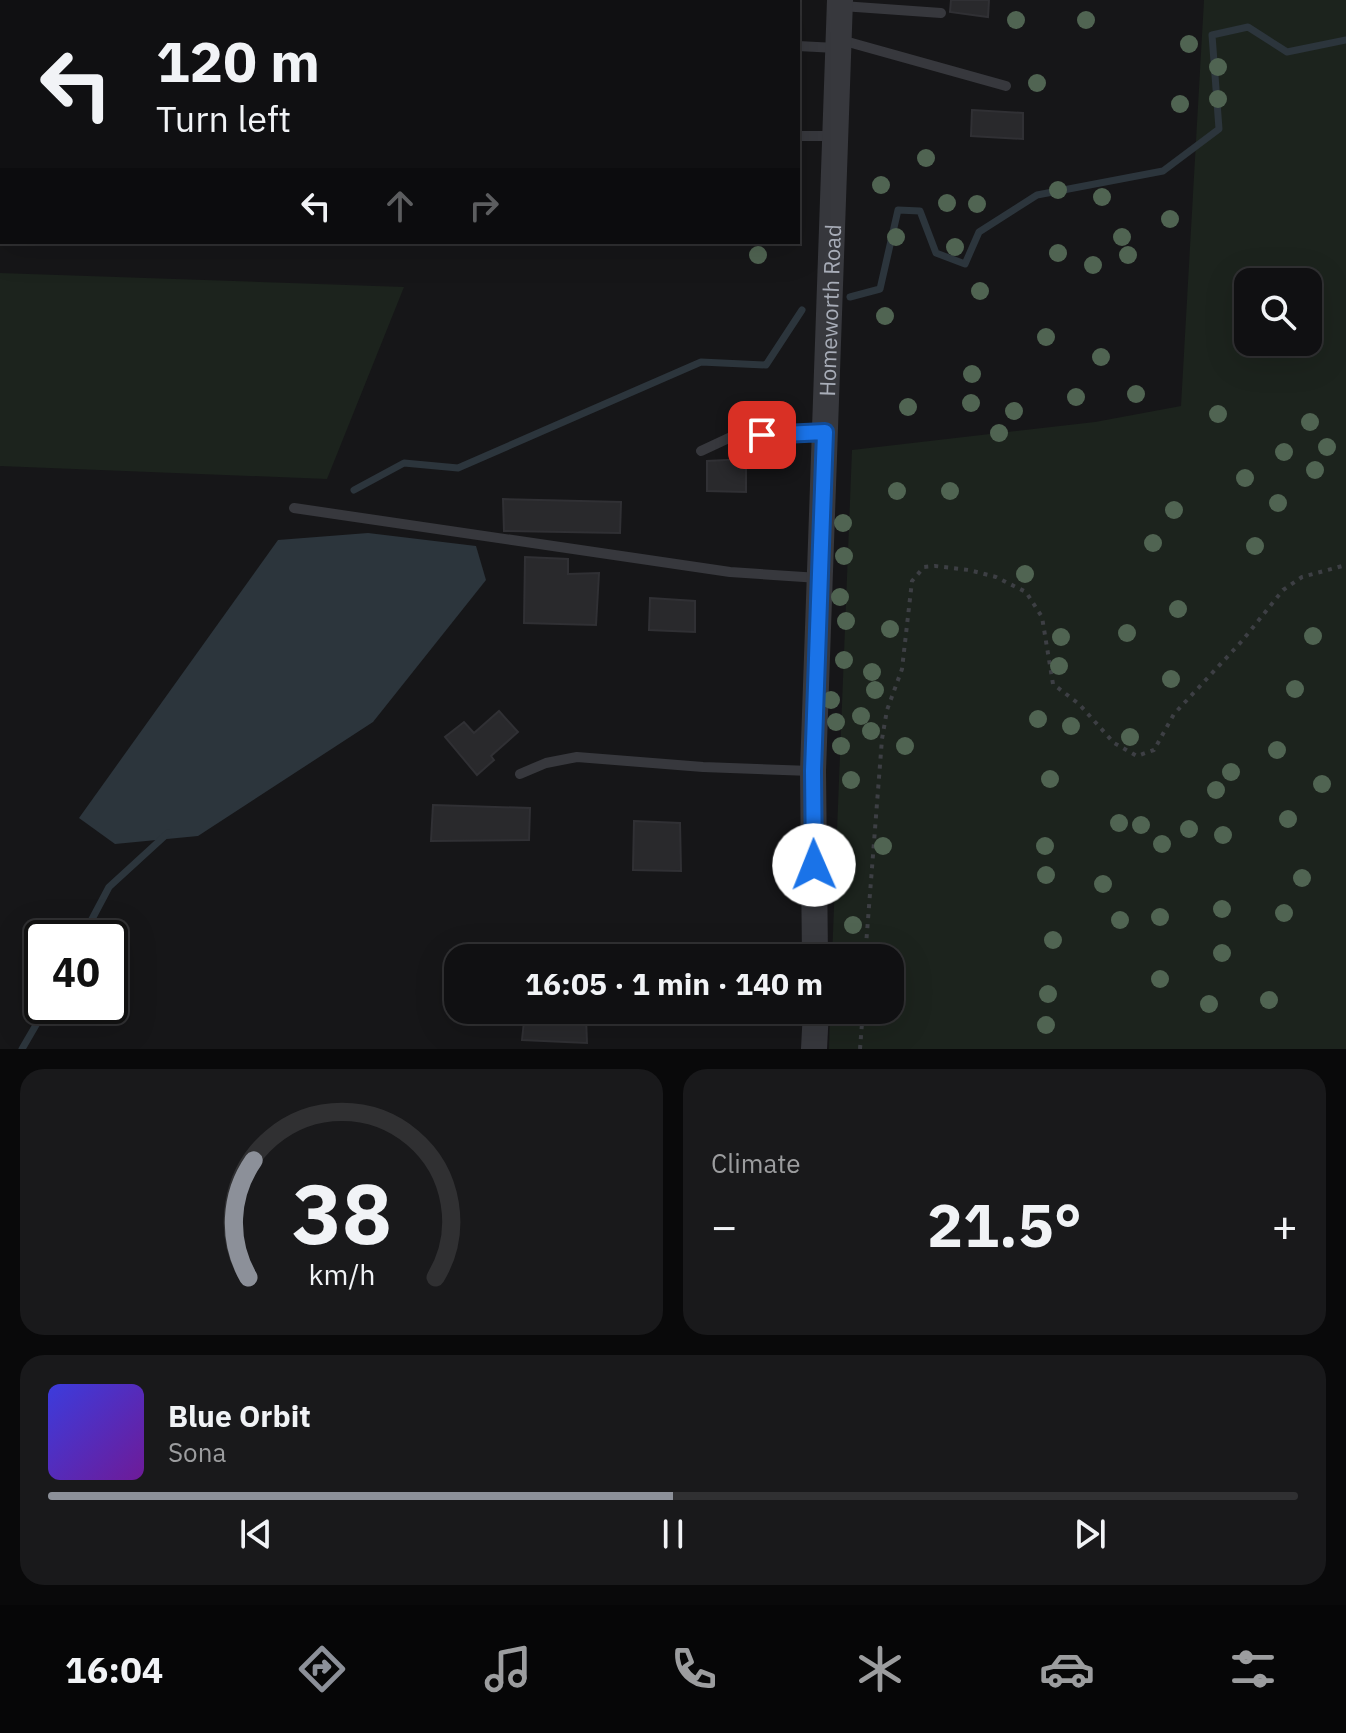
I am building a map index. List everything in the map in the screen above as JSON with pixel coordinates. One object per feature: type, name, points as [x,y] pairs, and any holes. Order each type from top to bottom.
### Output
[{"type":"street","name":"Homeworth Road","points":[[815,944],[813,771],[840,3]]},
{"type":"street","points":[[814,1049],[815,1024]]},
{"type":"lane","points":[[840,3],[941,13]]},
{"type":"lane","points":[[800,46],[838,44],[1006,86]]},
{"type":"lane","points":[[800,136],[835,136]]},
{"type":"lane","points":[[701,451],[731,437],[825,432]]},
{"type":"lane","points":[[294,508],[730,572],[820,578]]},
{"type":"lane","points":[[520,774],[546,763],[577,757],[703,767],[813,771]]},
{"type":"path","points":[[866,944],[882,739],[887,710],[902,669],[912,581],[924,567],[969,570],[996,577],[1026,592],[1042,617],[1053,684],[1079,704],[1114,743],[1137,756],[1154,750],[1174,714],[1242,641],[1283,590],[1302,577],[1346,565]]},
{"type":"path","points":[[860,1049],[862,1024]]},
{"type":"shaded area","points":[[1204,0],[1346,0],[1346,1049],[829,1049],[830,1024],[904,1024],[904,944],[833,944],[852,450],[1095,422],[1181,406]]},
{"type":"shaded area","points":[[0,273],[404,287],[327,479],[0,466]]},
{"type":"shaded area","points":[[368,533],[476,546],[486,580],[373,722],[198,836],[115,844],[79,818],[278,540]]},
{"type":"building","points":[[951,0],[989,0],[988,17],[950,12]]},
{"type":"building","points":[[972,110],[1023,113],[1023,139],[971,136]]},
{"type":"building","points":[[746,459],[746,492],[707,491],[707,461]]},
{"type":"building","points":[[503,499],[621,502],[620,533],[504,531]]},
{"type":"building","points":[[525,557],[568,559],[568,574],[599,573],[596,625],[524,623]]},
{"type":"building","points":[[650,598],[695,601],[695,632],[649,630]]},
{"type":"building","points":[[499,711],[518,732],[491,756],[494,760],[477,775],[445,737],[464,722],[474,733]]},
{"type":"building","points":[[433,805],[530,808],[529,840],[431,841]]},
{"type":"building","points":[[634,821],[680,823],[681,871],[633,870]]},
{"type":"building","points":[[524,1024],[586,1024],[587,1043],[522,1040]]},
{"type":"waterway","points":[[850,297],[880,289],[898,210],[920,211],[936,253],[965,264],[979,232],[1037,195],[1163,171],[1219,129],[1212,35],[1248,27],[1287,52],[1346,40]]},
{"type":"waterway","points":[[354,490],[404,463],[458,468],[701,362],[766,365],[802,310]]},
{"type":"waterway","points":[[92,920],[109,887],[168,833]]},
{"type":"waterway","points":[[22,1049],[37,1024]]},
{"type":"route","points":[[762,435],[825,432],[813,771],[814,865]]}]
